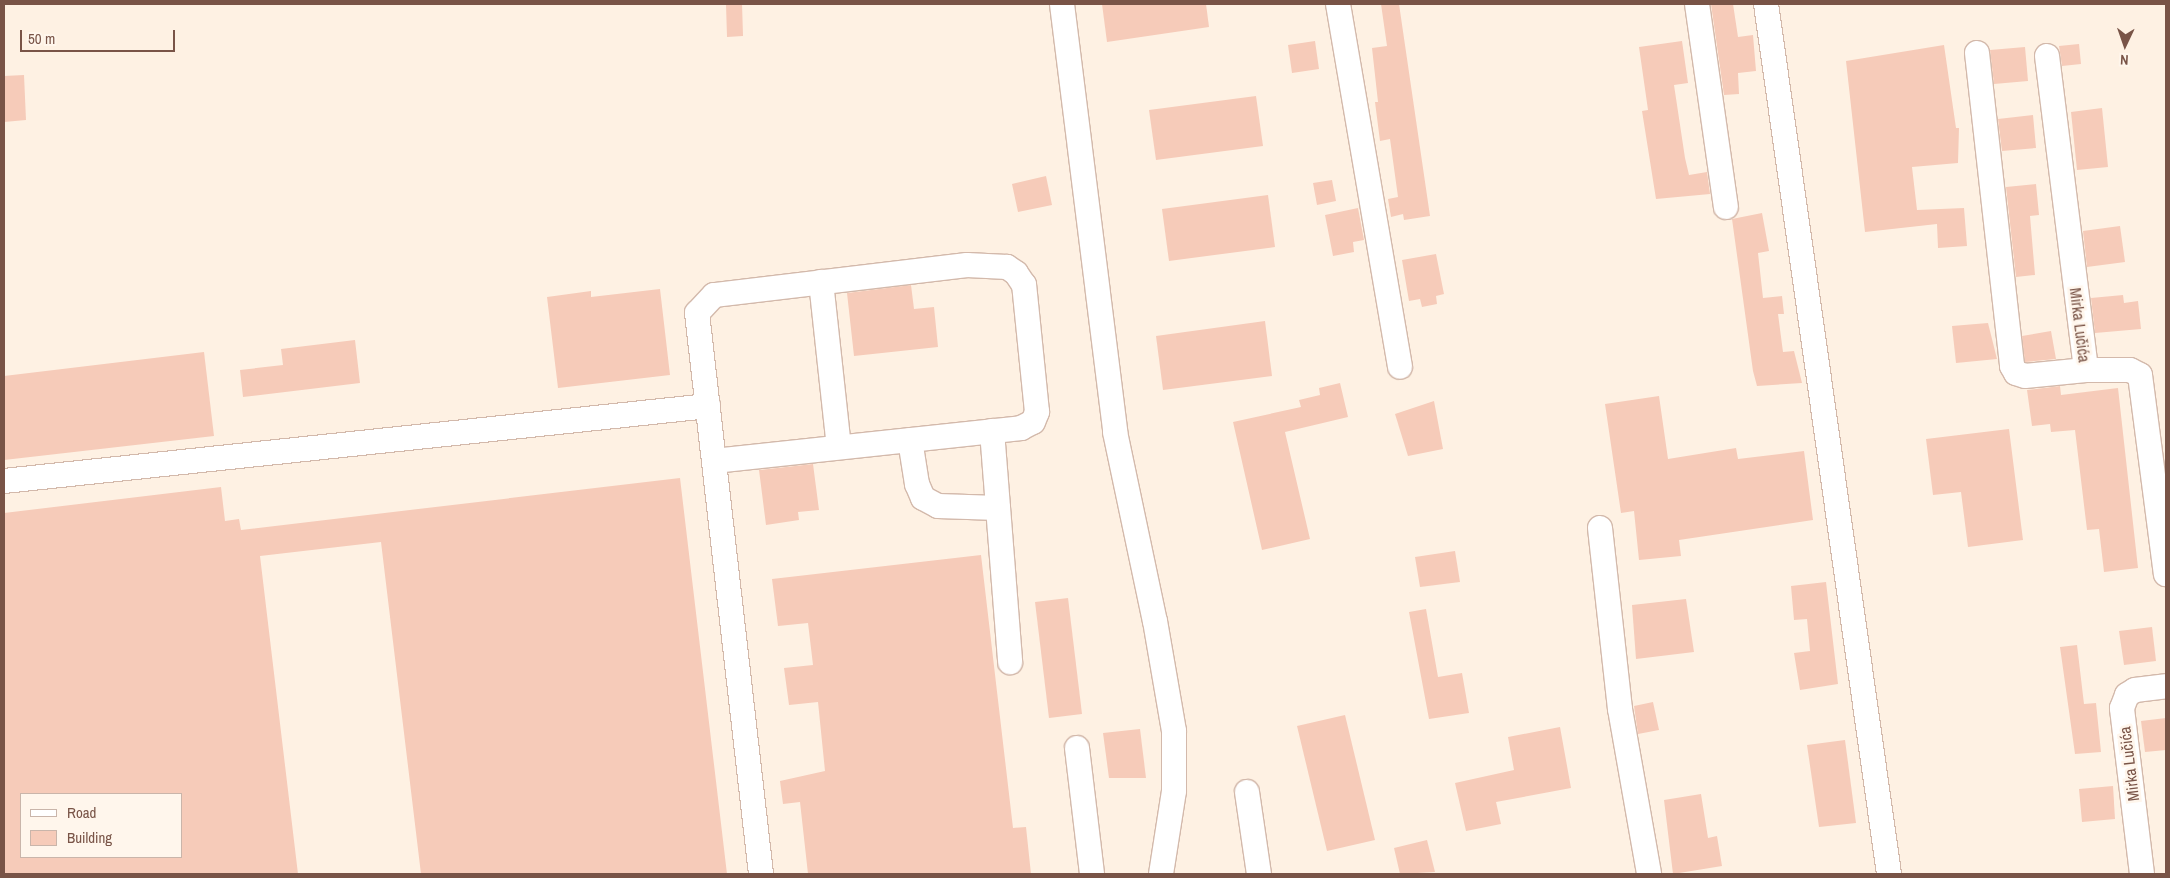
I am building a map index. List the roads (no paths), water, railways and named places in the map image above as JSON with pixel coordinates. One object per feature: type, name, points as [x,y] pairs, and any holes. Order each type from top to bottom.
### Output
[{"type":"street","points":[[1062,4],[1116,432],[1169,696],[1175,765],[1161,874]]},
{"type":"street","points":[[1338,4],[1400,367]]},
{"type":"street","points":[[1696,4],[1726,206]]},
{"type":"street","points":[[1766,4],[1890,874]]},
{"type":"street","points":[[1977,53],[2012,366],[2016,374],[2025,376],[2086,370]]},
{"type":"street","name":"Mirka Lučića","points":[[2047,56],[2086,370],[2130,370],[2140,375],[2162,511],[2166,574]]},
{"type":"street","points":[[714,460],[1021,428],[1033,422],[1037,412],[1024,285],[1016,273],[1007,267],[967,265],[714,295],[703,303],[697,313],[761,874]]},
{"type":"street","points":[[821,282],[839,447]]},
{"type":"street","points":[[4,481],[708,406]]},
{"type":"street","points":[[992,431],[1010,662]]},
{"type":"street","points":[[910,440],[917,484],[924,498],[938,506],[998,508]]},
{"type":"street","points":[[1600,528],[1620,709],[1649,874]]},
{"type":"street","name":"Mirka Lučića","points":[[2142,874],[2122,708],[2127,695],[2134,690],[2166,686]]},
{"type":"street","points":[[1077,748],[1092,874]]},
{"type":"street","points":[[1247,792],[1260,874]]}]
